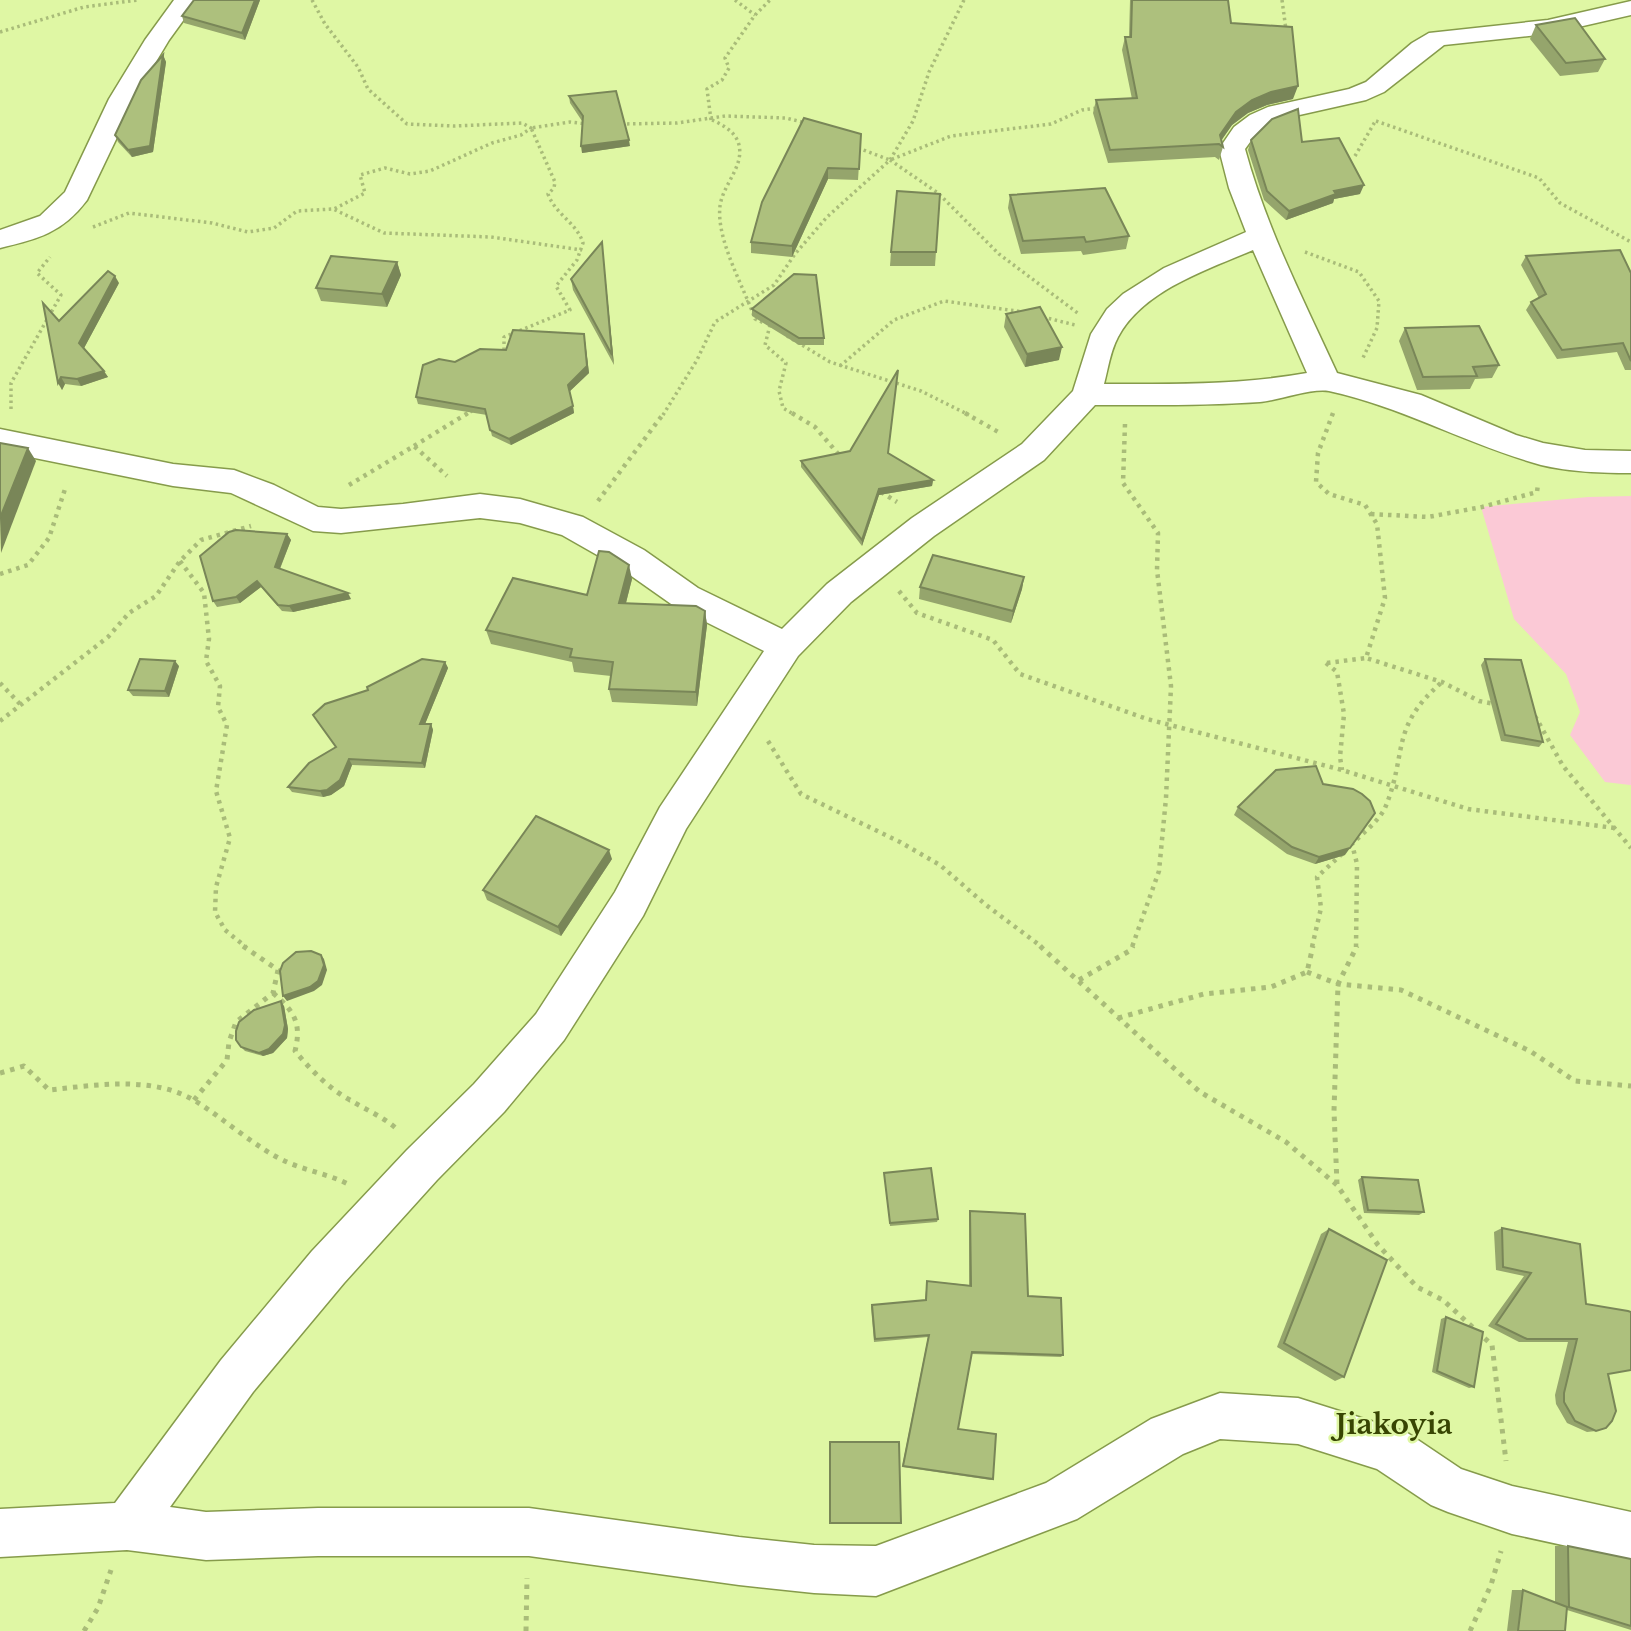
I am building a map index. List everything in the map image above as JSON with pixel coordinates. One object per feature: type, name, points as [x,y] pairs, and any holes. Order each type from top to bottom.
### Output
[{"type":"street","points":[[0,239],[59,222],[88,180],[114,114],[161,33],[186,0]]},
{"type":"street","points":[[1335,383],[1261,236],[1242,188],[1232,149],[1239,135],[1280,111],[1348,98],[1374,88],[1390,77],[1422,45],[1438,38],[1548,27],[1631,8]]},
{"type":"street","points":[[127,1527],[237,1376],[328,1267],[422,1165],[489,1098],[550,1027],[629,904],[673,818],[786,646],[839,593],[923,527],[1033,452],[1087,395],[1095,358],[1105,333],[1121,309],[1144,293],[1261,236]]},
{"type":"street","points":[[1087,395],[1264,391],[1335,383],[1410,403],[1506,443],[1543,454],[1585,461],[1631,462]]},
{"type":"street","points":[[9,442],[49,447],[173,475],[234,482],[263,493],[313,519],[341,521],[480,506],[520,510],[572,526],[632,559],[686,597],[786,646]]},
{"type":"street","points":[[0,1533],[127,1527],[206,1536],[318,1532],[529,1532],[739,1561],[814,1569],[876,1571],[1060,1502],[1168,1436],[1220,1416],[1298,1421],[1390,1449],[1448,1488],[1512,1510],[1631,1536]]},
{"type":"path","points":[[0,32],[84,7],[138,0]]},
{"type":"path","points":[[312,0],[325,24],[358,67],[368,89],[407,124],[522,123],[531,128],[555,182],[554,188],[548,194],[550,203],[555,211],[573,222],[583,239],[583,250],[556,286],[570,310],[505,337],[504,362]]},
{"type":"path","points":[[735,0],[755,15]]},
{"type":"path","points":[[711,120],[707,89],[722,80],[729,68],[725,58],[755,15],[770,0]]},
{"type":"path","points":[[572,526],[595,505],[657,424],[697,360],[715,322],[774,285],[795,254],[827,217],[890,160],[914,121],[929,72],[964,0]]},
{"type":"path","points":[[1282,0],[1286,32]]},
{"type":"path","points":[[890,160],[951,136],[1051,124],[1082,110],[1104,107]]},
{"type":"path","points":[[617,124],[677,123],[725,116],[786,118],[812,125]]},
{"type":"path","points":[[711,120],[726,128],[738,140],[740,153],[720,205],[726,244],[755,319],[770,325],[797,345],[840,367],[908,386],[956,406],[1033,452]]},
{"type":"path","points":[[1355,156],[1376,121],[1539,178],[1560,203],[1631,242]]},
{"type":"path","points":[[9,442],[7,436],[12,406],[11,383],[61,295],[37,273],[53,253],[59,222],[97,227],[129,213],[212,223],[248,232],[274,228],[297,211],[333,209],[365,193],[360,175],[385,168],[410,174],[430,171],[492,143],[521,135],[531,128],[570,122],[589,124]]},
{"type":"path","points":[[853,144],[861,151],[890,160],[938,193],[999,254],[1105,333]]},
{"type":"path","points":[[333,209],[384,233],[491,237],[583,250]]},
{"type":"path","points":[[1261,236],[1359,272],[1379,301],[1377,328],[1368,351],[1335,383],[1318,453],[1316,482],[1329,494],[1365,505],[1377,524],[1385,598],[1366,658]]},
{"type":"path","points":[[840,367],[894,320],[944,301],[1024,312],[1105,333]]},
{"type":"path","points":[[770,325],[765,345],[786,363],[779,391],[783,408],[815,427],[844,461]]},
{"type":"path","points":[[1078,980],[1131,950],[1159,871],[1171,726],[1169,663],[1157,570],[1158,533],[1123,483],[1126,395]]},
{"type":"path","points":[[0,721],[108,637],[129,613],[156,596],[180,561],[201,540],[296,512],[302,506],[340,491],[474,411],[480,401]]},
{"type":"path","points":[[414,446],[480,506]]},
{"type":"path","points":[[1370,514],[1428,517],[1482,507],[1537,492],[1543,454]]},
{"type":"path","points":[[0,574],[28,565],[48,538],[70,476]]},
{"type":"path","points":[[874,486],[901,504],[923,527]]},
{"type":"path","points":[[180,561],[204,593],[209,639],[206,661],[220,686],[218,712],[227,725],[216,798],[230,830],[230,842],[217,886],[214,911],[220,922],[237,940],[278,970],[273,993],[236,1022],[229,1042],[227,1060],[194,1100]]},
{"type":"path","points":[[876,564],[918,613],[993,640],[1020,674],[1171,726],[1342,770],[1468,809],[1615,828]]},
{"type":"path","points":[[1342,770],[1340,757],[1344,714],[1337,672],[1326,663],[1366,658],[1442,682],[1479,701],[1506,706]]},
{"type":"path","points":[[0,682],[21,705]]},
{"type":"path","points":[[1307,972],[1321,908],[1318,877],[1384,810],[1406,723],[1422,698],[1442,682]]},
{"type":"path","points":[[1532,710],[1563,766],[1631,848]]},
{"type":"path","points":[[766,738],[781,758],[801,794],[900,842],[940,865],[1078,980],[1200,1092],[1286,1142],[1337,1185],[1378,1245],[1417,1287],[1443,1300],[1492,1345],[1506,1461],[1516,1494],[1491,1586],[1470,1631]]},
{"type":"path","points":[[1337,1185],[1334,1111],[1338,984],[1358,944],[1357,864],[1352,844]]},
{"type":"path","points":[[1117,1018],[1204,994],[1271,987],[1307,972],[1338,984],[1401,990],[1530,1051],[1575,1081],[1631,1086]]},
{"type":"path","points":[[273,993],[296,1013],[301,1031],[295,1051],[310,1069],[344,1097],[386,1118],[415,1149],[422,1165]]},
{"type":"path","points":[[0,1073],[24,1066],[49,1090],[120,1083],[161,1089],[194,1100],[286,1162],[333,1176],[387,1206]]},
{"type":"path","points":[[84,1631],[98,1608],[127,1527]]},
{"type":"path","points":[[526,1631],[529,1532]]},
{"type":"shaded area","points":[[1631,496],[1630,785],[1605,782],[1570,735],[1580,712],[1566,674],[1514,619],[1481,507],[1588,497]]},
{"type":"building","points":[[194,0],[255,0],[242,33],[182,16]]},
{"type":"building","points":[[1132,0],[1228,0],[1231,23],[1292,27],[1298,86],[1271,92],[1252,100],[1236,112],[1220,135],[1223,147],[1219,144],[1110,150],[1096,100],[1137,98],[1125,37],[1131,37]]},
{"type":"building","points":[[1575,18],[1605,59],[1566,63],[1536,25]]},
{"type":"building","points":[[163,55],[150,146],[128,150],[115,135],[141,80]]},
{"type":"building","points":[[616,91],[629,140],[581,146],[583,116],[569,96]]},
{"type":"building","points":[[1298,109],[1302,142],[1339,138],[1364,185],[1334,191],[1336,194],[1289,211],[1267,191],[1251,140],[1272,119]]},
{"type":"building","points":[[804,118],[861,134],[859,169],[828,168],[792,246],[751,242],[762,202]]},
{"type":"building","points":[[1105,188],[1129,236],[1086,242],[1084,237],[1023,241],[1010,195]]},
{"type":"building","points":[[897,191],[940,194],[936,252],[891,252]]},
{"type":"building","points":[[602,242],[612,355],[571,279]]},
{"type":"building","points":[[1620,250],[1631,273],[1631,361],[1623,343],[1562,350],[1531,302],[1546,294],[1526,256]]},
{"type":"building","points":[[331,256],[397,262],[382,294],[316,288]]},
{"type":"building","points":[[108,271],[115,276],[79,343],[104,371],[77,379],[61,377],[58,383],[43,303],[59,321]]},
{"type":"building","points":[[794,274],[816,275],[824,338],[799,338],[752,309]]},
{"type":"building","points":[[1040,307],[1062,347],[1027,354],[1006,314]]},
{"type":"building","points":[[1479,326],[1499,365],[1473,367],[1477,376],[1423,377],[1405,328]]},
{"type":"building","points":[[513,330],[584,334],[587,366],[568,385],[573,406],[509,439],[490,430],[485,409],[416,397],[423,365],[439,359],[455,362],[480,349],[506,350]]},
{"type":"building","points":[[898,370],[888,453],[933,480],[879,489],[862,540],[801,461],[850,451]]},
{"type":"building","points":[[0,443],[28,448],[0,518]]},
{"type":"building","points":[[236,530],[287,534],[275,567],[348,593],[289,606],[278,605],[257,581],[236,597],[213,601],[200,556],[229,532]]},
{"type":"building","points":[[599,551],[609,552],[629,565],[619,603],[696,606],[705,611],[696,692],[609,689],[613,662],[570,657],[572,649],[486,630],[513,578],[587,595]]},
{"type":"building","points":[[933,555],[1024,577],[1013,611],[920,587]]},
{"type":"building","points":[[140,659],[175,661],[165,691],[128,690]]},
{"type":"building","points":[[422,659],[445,662],[420,724],[431,724],[422,763],[349,759],[340,780],[327,790],[288,787],[309,763],[336,747],[313,715],[325,704],[368,690],[367,687]]},
{"type":"building","points":[[1485,659],[1521,660],[1543,742],[1505,735]]},
{"type":"building","points":[[1316,766],[1323,784],[1353,789],[1362,794],[1370,801],[1375,813],[1350,848],[1319,857],[1292,847],[1238,807],[1276,770]]},
{"type":"building","points":[[536,816],[609,850],[558,927],[483,890]]},
{"type":"building","points":[[311,951],[321,955],[324,965],[318,981],[310,987],[283,996],[280,971],[283,963],[296,952]]},
{"type":"building","points":[[281,1001],[285,1025],[283,1034],[269,1049],[259,1053],[241,1047],[236,1040],[239,1022],[254,1010]]},
{"type":"building","points":[[931,1168],[938,1219],[890,1223],[884,1173]]},
{"type":"building","points":[[1362,1177],[1418,1180],[1424,1212],[1368,1210]]},
{"type":"building","points":[[970,1211],[1025,1214],[1028,1296],[1061,1298],[1063,1355],[972,1352],[958,1429],[996,1434],[993,1479],[903,1466],[929,1335],[875,1339],[872,1305],[926,1300],[927,1281],[971,1286]]},
{"type":"building","points":[[1502,1228],[1580,1244],[1586,1304],[1631,1312],[1631,1370],[1608,1374],[1616,1411],[1606,1428],[1596,1431],[1575,1421],[1564,1402],[1577,1339],[1527,1339],[1496,1324],[1531,1273],[1503,1267]]},
{"type":"building","points":[[1329,1229],[1387,1260],[1344,1377],[1284,1343]]},
{"type":"building","points":[[1446,1317],[1483,1332],[1474,1387],[1437,1371]]},
{"type":"building","points":[[830,1442],[899,1442],[901,1523],[830,1523]]},
{"type":"building","points":[[1568,1546],[1631,1559],[1631,1626],[1569,1607]]},
{"type":"building","points":[[1523,1590],[1567,1607],[1565,1631],[1518,1631]]},
{"type":"district","name":"Jiakoyia","points":[[1394,1424]]}]
